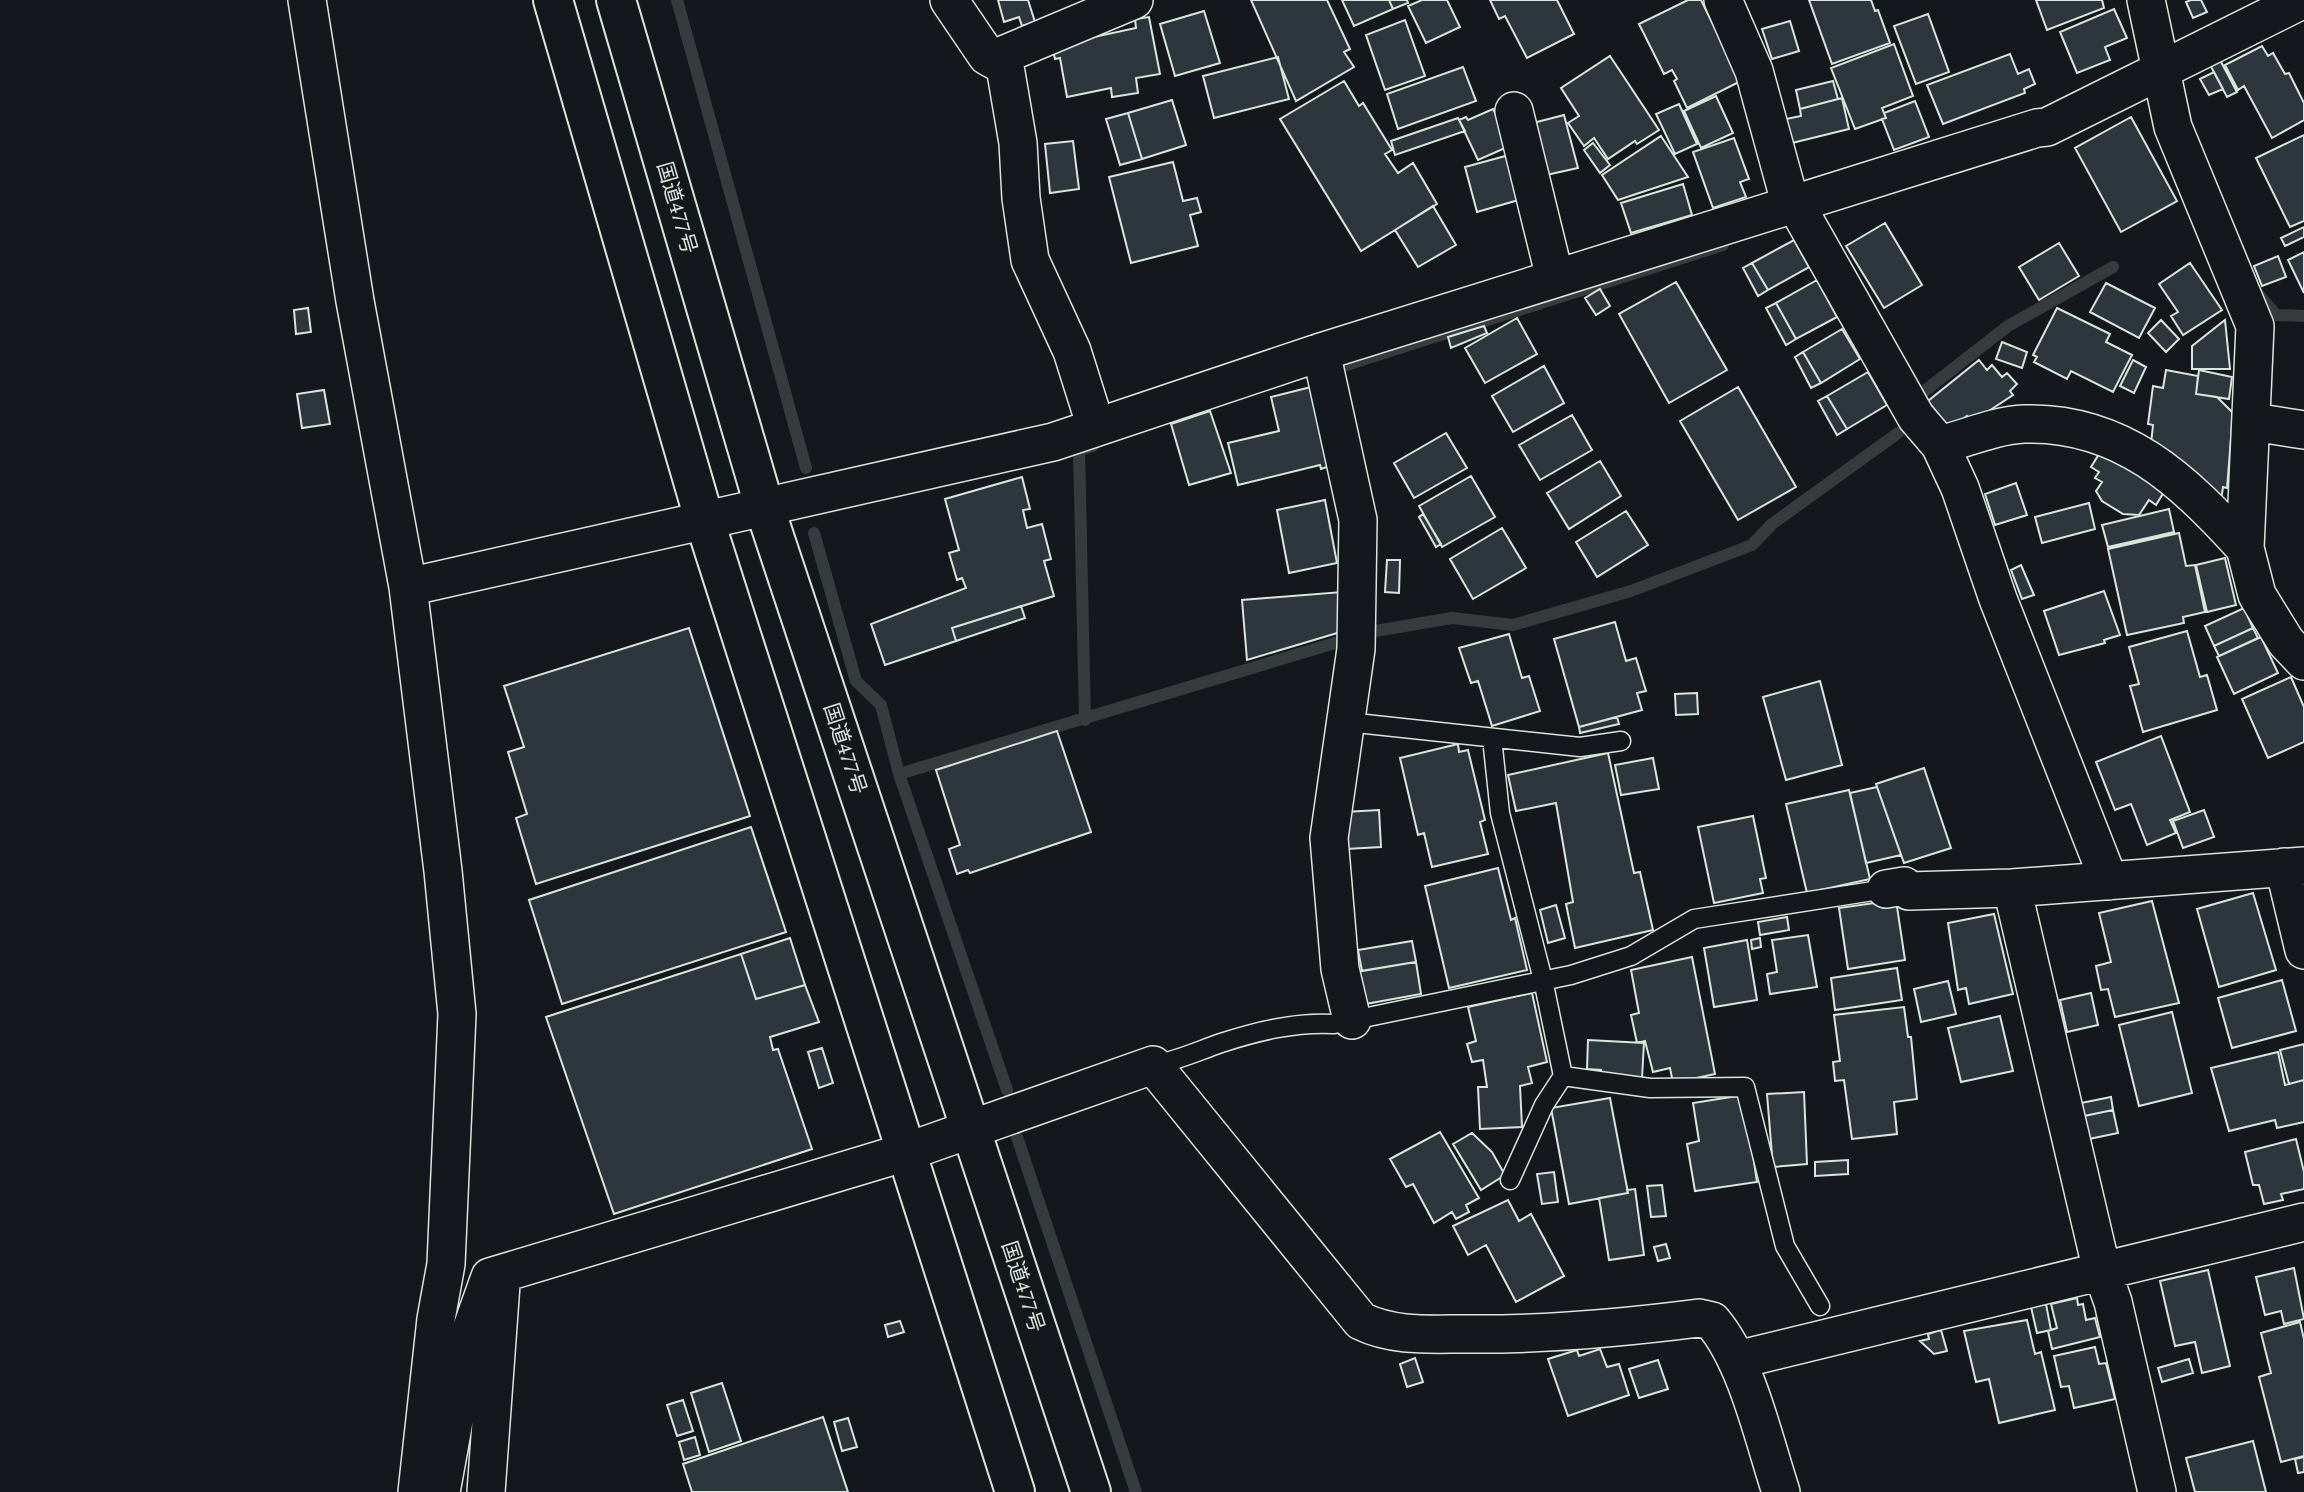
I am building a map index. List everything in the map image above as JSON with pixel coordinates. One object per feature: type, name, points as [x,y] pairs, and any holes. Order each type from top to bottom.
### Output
[{"type":"highway","points":[[553,0],[705,522],[1015,1492]]},
{"type":"highway","name":"国道477号","points":[[616,0],[765,509],[1091,1492]]},
{"type":"street","points":[[306,0],[355,301],[408,587],[457,1014],[446,1264],[436,1319],[417,1492]]},
{"type":"street","points":[[948,0],[987,56],[1005,66]]},
{"type":"street","points":[[1096,427],[1072,351],[1030,260],[1021,198],[1018,143],[1003,55],[1134,0]]},
{"type":"street","points":[[1723,0],[1754,71],[1793,206],[1916,417],[1941,445],[1960,488],[1998,600],[2109,881]]},
{"type":"street","points":[[2146,0],[2173,127],[2255,326],[2253,422],[2245,548],[2257,595],[2286,642],[2304,661]]},
{"type":"street","points":[[408,587],[765,509],[1053,442],[1321,352],[2047,127],[2302,0]]},
{"type":"street","points":[[1514,111],[1555,278]]},
{"type":"street","points":[[1321,352],[1358,520],[1356,637],[1347,722],[1329,838],[1340,969],[1352,1020]]},
{"type":"street","points":[[2253,422],[2304,429]]},
{"type":"street","points":[[1941,445],[2022,424],[2070,428],[2113,438],[2199,498],[2245,548]]},
{"type":"street","points":[[1886,889],[1904,886],[1909,891],[2012,888],[2294,866],[2304,950]]},
{"type":"street","points":[[2012,888],[2157,1492]]},
{"type":"street","points":[[441,1492],[470,1333],[490,1277],[905,1152],[1153,1065],[1361,1321],[1380,1331],[1506,1335],[1606,1330],[1699,1318],[1713,1321],[1737,1360],[1782,1492]]},
{"type":"street","points":[[1737,1360],[2304,1222]]},
{"type":"street","points":[[486,1492],[502,1272]]},
{"type":"lane","points":[[1347,722],[1580,747],[1621,741]]},
{"type":"lane","points":[[1492,738],[1500,814],[1544,980],[1563,1076],[1544,1105],[1510,1180]]},
{"type":"lane","points":[[1153,1065],[1171,1062],[1268,1030],[1308,1023],[1334,1024],[1544,980],[1631,956],[1694,919],[1886,889]]},
{"type":"lane","points":[[1563,1076],[1650,1088],[1745,1087],[1785,1245],[1820,1306]]},
{"type":"building","points":[[998,0],[1028,0],[1035,22],[1022,26],[1019,17],[1004,22]]},
{"type":"building","points":[[1251,0],[1327,0],[1350,49],[1344,52],[1354,67],[1296,101]]},
{"type":"building","points":[[1342,0],[1389,0],[1393,9],[1354,26]]},
{"type":"building","points":[[1389,0],[1407,0],[1408,3],[1393,9]]},
{"type":"building","points":[[1422,0],[1447,0],[1460,27],[1426,43],[1408,6]]},
{"type":"building","points":[[1490,0],[1557,0],[1574,34],[1527,58],[1505,16],[1499,19]]},
{"type":"building","points":[[1688,0],[1701,0],[1741,81],[1687,108],[1674,81],[1677,79],[1672,70],[1664,74],[1639,24]]},
{"type":"building","points":[[1809,0],[1871,0],[1875,11],[1878,10],[1890,43],[1832,64]]},
{"type":"building","points":[[2036,0],[2102,0],[2104,8],[2047,30]]},
{"type":"building","points":[[2201,0],[2207,12],[2193,18],[2186,2]]},
{"type":"building","points":[[2114,9],[2127,38],[2105,47],[2110,60],[2077,73],[2060,32]]},
{"type":"building","points":[[1204,11],[1220,63],[1175,76],[1160,24]]},
{"type":"building","points":[[1928,14],[1949,72],[1916,84],[1894,26]]},
{"type":"building","points":[[1149,17],[1160,74],[1136,78],[1138,93],[1112,97],[1111,88],[1067,97],[1060,58],[1055,59],[1052,46],[1136,28],[1135,19]]},
{"type":"building","points":[[1405,20],[1425,76],[1385,90],[1366,35]]},
{"type":"building","points":[[1790,21],[1799,51],[1772,59],[1762,29]]},
{"type":"building","points":[[1894,44],[1913,96],[1882,108],[1886,118],[1855,129],[1831,68]]},
{"type":"building","points":[[2262,46],[2268,56],[2273,53],[2285,74],[2289,73],[2304,103],[2304,120],[2272,138],[2244,86],[2238,90],[2225,65]]},
{"type":"building","points":[[2010,54],[2018,74],[2029,69],[2035,84],[2024,89],[2025,93],[1943,124],[1927,85]]},
{"type":"building","points":[[1610,56],[1659,130],[1637,144],[1635,141],[1608,159],[1594,138],[1584,146],[1568,123],[1579,116],[1561,88]]},
{"type":"building","points":[[1278,57],[1289,99],[1214,118],[1203,76]]},
{"type":"building","points":[[2219,58],[2237,92],[2227,97],[2209,63]]},
{"type":"building","points":[[1463,67],[1476,101],[1398,129],[1387,94]]},
{"type":"building","points":[[2214,72],[2223,89],[2209,95],[2200,79]]},
{"type":"building","points":[[1344,81],[1359,106],[1363,103],[1392,150],[1385,154],[1398,173],[1413,163],[1437,204],[1361,251],[1280,119]]},
{"type":"building","points":[[1833,81],[1838,99],[1800,109],[1796,90]]},
{"type":"building","points":[[1716,96],[1733,133],[1701,148],[1684,111]]},
{"type":"building","points":[[1842,98],[1849,129],[1792,143],[1786,119],[1801,116],[1800,109]]},
{"type":"building","points":[[1172,100],[1186,145],[1142,159],[1128,113]]},
{"type":"building","points":[[1915,101],[1929,137],[1894,150],[1882,119],[1886,118],[1884,113]]},
{"type":"building","points":[[1679,104],[1697,144],[1675,154],[1656,114]]},
{"type":"building","points":[[1493,109],[1512,145],[1478,160],[1459,120],[1466,117],[1468,120]]},
{"type":"building","points":[[1128,113],[1142,159],[1120,165],[1106,119]]},
{"type":"building","points":[[1564,115],[1578,168],[1546,175],[1533,123]]},
{"type":"building","points":[[2131,117],[2177,201],[2121,232],[2075,148]]},
{"type":"building","points":[[1458,118],[1465,131],[1395,155],[1391,141]]},
{"type":"building","points":[[2304,135],[2304,221],[2290,227],[2256,158]]},
{"type":"building","points":[[1661,136],[1688,177],[1618,200],[1602,175]]},
{"type":"building","points":[[1734,138],[1749,179],[1740,182],[1746,197],[1713,208],[1693,152]]},
{"type":"building","points":[[1073,141],[1079,189],[1050,193],[1045,144]]},
{"type":"building","points":[[1593,143],[1610,165],[1600,173],[1584,150]]},
{"type":"building","points":[[1509,155],[1522,199],[1477,212],[1465,167]]},
{"type":"building","points":[[1173,162],[1183,201],[1197,198],[1201,212],[1190,215],[1198,246],[1131,263],[1109,177]]},
{"type":"building","points":[[1683,184],[1692,215],[1631,233],[1621,203]]},
{"type":"building","points":[[1433,206],[1456,245],[1418,267],[1395,230]]},
{"type":"building","points":[[1885,223],[1922,285],[1884,308],[1846,246]]},
{"type":"building","points":[[2304,227],[2304,237],[2285,246],[2281,238]]},
{"type":"building","points":[[1794,240],[1809,267],[1768,290],[1752,263]]},
{"type":"building","points":[[2059,243],[2079,276],[2039,300],[2019,267]]},
{"type":"building","points":[[2304,252],[2304,293],[2288,260]]},
{"type":"building","points":[[2278,256],[2286,277],[2262,286],[2254,266]]},
{"type":"building","points":[[1752,263],[1768,290],[1758,296],[1743,268]]},
{"type":"building","points":[[2190,263],[2222,310],[2183,335],[2171,316],[2178,312],[2159,284]]},
{"type":"building","points":[[1817,280],[1837,317],[1796,339],[1776,303]]},
{"type":"building","points":[[1676,282],[1727,370],[1669,403],[1619,314]]},
{"type":"building","points":[[2106,283],[2155,308],[2139,338],[2090,312]]},
{"type":"building","points":[[1600,289],[1610,306],[1596,315],[1585,298]]},
{"type":"building","points":[[1776,303],[1796,339],[1786,345],[1766,308]]},
{"type":"building","points":[[308,308],[311,332],[296,334],[294,310]]},
{"type":"building","points":[[2057,308],[2110,334],[2106,342],[2132,355],[2113,392],[2071,371],[2067,379],[2034,362],[2037,357],[2033,355]]},
{"type":"building","points":[[1517,318],[1537,354],[1485,383],[1465,348]]},
{"type":"building","points":[[2161,320],[2179,339],[2166,352],[2148,333]]},
{"type":"building","points":[[2225,320],[2230,369],[2192,369],[2192,346]]},
{"type":"building","points":[[1484,326],[1487,333],[1451,348],[1448,337]]},
{"type":"building","points":[[1842,329],[1860,359],[1821,383],[1803,352]]},
{"type":"building","points":[[2002,342],[2027,352],[2022,368],[1996,359]]},
{"type":"building","points":[[1803,352],[1821,383],[1811,388],[1795,357]]},
{"type":"building","points":[[1979,360],[1987,370],[1992,365],[2002,377],[2007,373],[2017,384],[2010,391],[2013,395],[1972,422],[1967,416],[1950,429],[1928,401]]},
{"type":"building","points":[[2133,360],[2146,367],[2134,393],[2120,386]]},
{"type":"building","points":[[1544,366],[1564,403],[1513,432],[1492,396]]},
{"type":"building","points":[[2166,370],[2198,376],[2196,394],[2217,397],[2233,413],[2227,488],[2223,487],[2221,501],[2151,444],[2153,425],[2148,424],[2153,386],[2163,388]]},
{"type":"building","points":[[2199,370],[2232,377],[2229,399],[2196,394]]},
{"type":"building","points":[[1868,372],[1887,405],[1847,429],[1827,396]]},
{"type":"building","points":[[1311,387],[1330,466],[1321,469],[1320,465],[1238,485],[1228,443],[1279,431],[1271,397]]},
{"type":"building","points":[[1738,387],[1796,487],[1738,520],[1680,421]]},
{"type":"building","points":[[324,390],[330,424],[302,428],[297,394]]},
{"type":"building","points":[[1827,396],[1847,429],[1837,435],[1818,401]]},
{"type":"building","points":[[1210,411],[1231,473],[1189,485],[1171,424]]},
{"type":"building","points":[[1572,415],[1592,450],[1540,480],[1519,445]]},
{"type":"building","points":[[1446,433],[1467,468],[1414,498],[1394,463]]},
{"type":"building","points":[[2104,446],[2167,487],[2156,505],[2149,500],[2139,515],[2123,514],[2102,501],[2096,491],[2102,482],[2095,478],[2099,472],[2091,467]]},
{"type":"building","points":[[1600,461],[1621,496],[1569,529],[1547,493]]},
{"type":"building","points":[[1471,476],[1495,517],[1442,547],[1419,506]]},
{"type":"building","points":[[1022,477],[1030,509],[1023,510],[1027,528],[1042,524],[1051,559],[1044,561],[1054,596],[952,628],[956,641],[885,665],[871,624],[966,588],[962,578],[957,580],[949,553],[959,550],[945,499]]},
{"type":"building","points":[[2016,483],[2027,515],[1995,525],[1985,494]]},
{"type":"building","points":[[1325,500],[1337,563],[1289,573],[1277,510]]},
{"type":"building","points":[[2089,503],[2095,529],[2042,543],[2035,517]]},
{"type":"building","points":[[2169,509],[2174,532],[2108,547],[2102,525]]},
{"type":"building","points":[[1626,511],[1648,545],[1597,577],[1576,542]]},
{"type":"building","points":[[1423,514],[1441,544],[1436,547],[1419,517]]},
{"type":"building","points":[[1502,528],[1526,568],[1473,599],[1450,559]]},
{"type":"building","points":[[2179,533],[2186,566],[2195,565],[2205,612],[2183,617],[2184,623],[2127,635],[2108,549]]},
{"type":"building","points":[[2225,558],[2236,605],[2207,612],[2196,565]]},
{"type":"building","points":[[1387,560],[1400,560],[1399,593],[1385,592]]},
{"type":"building","points":[[2021,565],[2034,595],[2022,599],[2011,570]]},
{"type":"building","points":[[2104,591],[2120,635],[2104,640],[2105,643],[2059,655],[2044,611]]},
{"type":"building","points":[[1342,592],[1344,631],[1247,660],[1242,600]]},
{"type":"building","points":[[1021,606],[1025,618],[956,641],[952,628]]},
{"type":"building","points":[[2244,608],[2253,628],[2214,646],[2205,626]]},
{"type":"building","points":[[1615,622],[1626,661],[1636,658],[1646,691],[1637,693],[1642,710],[1579,727],[1554,639]]},
{"type":"building","points":[[689,628],[750,816],[536,884],[516,818],[527,814],[508,752],[524,747],[504,686]]},
{"type":"building","points":[[2253,628],[2258,638],[2219,656],[2214,646]]},
{"type":"building","points":[[2187,631],[2200,677],[2207,675],[2217,710],[2143,732],[2130,686],[2139,684],[2129,647]]},
{"type":"building","points":[[1509,634],[1522,678],[1529,676],[1540,711],[1492,726],[1478,681],[1471,683],[1459,648]]},
{"type":"building","points":[[2261,637],[2278,673],[2234,694],[2217,657]]},
{"type":"building","points":[[2291,677],[2304,707],[2304,742],[2268,758],[2242,699]]},
{"type":"building","points":[[1820,681],[1842,765],[1786,780],[1763,697]]},
{"type":"building","points":[[1697,693],[1698,714],[1676,715],[1675,694]]},
{"type":"building","points":[[1617,717],[1619,724],[1580,733],[1579,727]]},
{"type":"building","points":[[1057,731],[1091,832],[970,873],[968,870],[957,874],[949,849],[960,845],[936,770]]},
{"type":"building","points":[[2161,736],[2190,812],[2170,820],[2176,833],[2147,845],[2131,804],[2115,810],[2096,762]]},
{"type":"building","points":[[1458,744],[1459,752],[1468,750],[1485,820],[1480,822],[1488,854],[1432,867],[1424,833],[1418,835],[1400,758]]},
{"type":"building","points":[[1608,753],[1634,873],[1640,872],[1653,930],[1575,948],[1566,904],[1573,902],[1556,803],[1516,811],[1508,775]]},
{"type":"building","points":[[1653,758],[1659,789],[1621,795],[1615,765]]},
{"type":"building","points":[[1924,768],[1951,848],[1904,863],[1876,784]]},
{"type":"building","points":[[1877,787],[1901,855],[1866,863],[1850,793]]},
{"type":"building","points":[[1849,790],[1870,879],[1807,893],[1786,804]]},
{"type":"building","points":[[1379,810],[1381,847],[1346,849],[1344,812]]},
{"type":"building","points":[[2204,810],[2214,837],[2183,848],[2173,821]]},
{"type":"building","points":[[1753,816],[1766,878],[1760,879],[1763,893],[1714,903],[1698,827]]},
{"type":"building","points":[[751,827],[786,932],[562,1004],[529,900]]},
{"type":"building","points":[[1498,868],[1511,920],[1515,918],[1527,970],[1449,988],[1425,886]]},
{"type":"building","points":[[2253,893],[2276,970],[2219,987],[2197,909]]},
{"type":"building","points":[[1896,900],[1905,960],[1848,969],[1839,908]]},
{"type":"building","points":[[2152,901],[2179,1003],[2115,1017],[2108,989],[2101,990],[2096,966],[2111,962],[2099,913]]},
{"type":"building","points":[[1556,905],[1565,938],[1548,943],[1540,910]]},
{"type":"building","points":[[1994,914],[2013,994],[1969,1004],[1966,988],[1958,990],[1948,923]]},
{"type":"building","points":[[1787,917],[1789,930],[1760,935],[1758,922]]},
{"type":"building","points":[[1808,935],[1817,987],[1770,994],[1767,974],[1777,972],[1772,940]]},
{"type":"building","points":[[790,938],[805,985],[756,999],[741,954]]},
{"type":"building","points":[[1760,938],[1761,947],[1752,949],[1751,940]]},
{"type":"building","points":[[1747,940],[1757,1000],[1714,1007],[1704,948]]},
{"type":"building","points":[[1412,941],[1416,962],[1362,971],[1358,950]]},
{"type":"building","points":[[741,954],[756,999],[805,985],[819,1022],[770,1037],[773,1050],[778,1049],[812,1149],[614,1214],[546,1017]]},
{"type":"building","points":[[1692,957],[1715,1074],[1673,1083],[1670,1068],[1653,1072],[1645,1041],[1637,1043],[1631,1015],[1639,1013],[1631,970]]},
{"type":"building","points":[[1416,962],[1421,994],[1360,1005],[1354,972]]},
{"type":"building","points":[[1897,968],[1902,1000],[1835,1010],[1831,978]]},
{"type":"building","points":[[2282,980],[2296,1031],[2232,1048],[2218,998]]},
{"type":"building","points":[[1948,981],[1956,1014],[1921,1022],[1914,989]]},
{"type":"building","points":[[1532,993],[1547,1062],[1528,1067],[1532,1083],[1520,1086],[1522,1127],[1480,1129],[1478,1087],[1487,1087],[1483,1060],[1472,1062],[1467,1044],[1476,1041],[1468,1007]]},
{"type":"building","points":[[2091,993],[2098,1025],[2067,1032],[2060,1000]]},
{"type":"building","points":[[1904,1007],[1908,1037],[1911,1037],[1917,1099],[1894,1102],[1897,1134],[1852,1139],[1844,1080],[1835,1081],[1833,1062],[1840,1061],[1834,1015]]},
{"type":"building","points":[[2172,1012],[2192,1093],[2139,1106],[2119,1025]]},
{"type":"building","points":[[2000,1016],[2013,1071],[1961,1082],[1948,1028]]},
{"type":"building","points":[[1588,1040],[1644,1043],[1642,1078],[1601,1076],[1601,1070],[1587,1069]]},
{"type":"building","points":[[2304,1044],[2304,1080],[2289,1084],[2280,1050]]},
{"type":"building","points":[[822,1048],[833,1083],[819,1088],[808,1052]]},
{"type":"building","points":[[2278,1052],[2285,1085],[2304,1080],[2304,1122],[2277,1128],[2275,1120],[2229,1131],[2211,1068]]},
{"type":"building","points":[[1804,1092],[1807,1164],[1773,1167],[1767,1094]]},
{"type":"building","points":[[1744,1095],[1757,1182],[1695,1191],[1687,1144],[1699,1141],[1693,1103]]},
{"type":"building","points":[[2111,1097],[2113,1110],[2084,1116],[2081,1103]]},
{"type":"building","points":[[1610,1098],[1628,1193],[1569,1204],[1551,1108]]},
{"type":"building","points":[[2113,1110],[2118,1133],[2089,1139],[2084,1116]]},
{"type":"building","points":[[1440,1132],[1479,1198],[1466,1205],[1469,1212],[1456,1219],[1452,1212],[1434,1223],[1413,1184],[1406,1187],[1390,1159]]},
{"type":"building","points":[[1472,1133],[1492,1152],[1505,1175],[1481,1190],[1453,1144]]},
{"type":"building","points":[[2296,1139],[2304,1172],[2304,1189],[2281,1194],[2283,1200],[2264,1204],[2259,1185],[2253,1185],[2245,1152]]},
{"type":"building","points":[[1848,1160],[1848,1174],[1815,1176],[1815,1162]]},
{"type":"building","points":[[1554,1172],[1558,1202],[1542,1204],[1537,1174]]},
{"type":"building","points":[[1662,1185],[1666,1216],[1651,1217],[1647,1186]]},
{"type":"building","points":[[1635,1189],[1644,1255],[1609,1260],[1599,1198],[1628,1193],[1627,1190]]},
{"type":"building","points":[[1508,1200],[1519,1221],[1531,1214],[1564,1276],[1516,1302],[1486,1245],[1468,1255],[1453,1226]]},
{"type":"building","points":[[1666,1244],[1670,1258],[1658,1261],[1654,1247]]},
{"type":"building","points":[[2294,1268],[2304,1319],[2284,1324],[2281,1311],[2265,1315],[2256,1277]]},
{"type":"building","points":[[2208,1270],[2230,1366],[2202,1373],[2195,1342],[2175,1346],[2160,1281]]},
{"type":"building","points":[[2077,1298],[2078,1305],[2083,1304],[2086,1320],[2095,1318],[2100,1337],[2052,1349],[2048,1331],[2057,1328],[2051,1304]]},
{"type":"building","points":[[2046,1304],[2051,1330],[2037,1333],[2031,1307]]},
{"type":"building","points":[[2027,1320],[2035,1354],[2041,1352],[2055,1410],[1999,1423],[1989,1379],[1976,1382],[1964,1331]]},
{"type":"building","points":[[900,1321],[904,1332],[888,1337],[885,1325]]},
{"type":"building","points":[[2300,1322],[2304,1339],[2304,1456],[2281,1462],[2259,1377],[2271,1373],[2261,1333]]},
{"type":"building","points":[[1941,1330],[1947,1351],[1934,1354],[1920,1341],[1929,1339],[1928,1334]]},
{"type":"building","points":[[2095,1347],[2099,1364],[2106,1363],[2115,1399],[2074,1408],[2069,1386],[2061,1387],[2054,1356]]},
{"type":"building","points":[[1600,1349],[1607,1367],[1619,1364],[1629,1395],[1568,1416],[1548,1359],[1577,1350],[1579,1356]]},
{"type":"building","points":[[1415,1358],[1423,1382],[1407,1387],[1400,1364]]},
{"type":"building","points":[[2189,1359],[2193,1373],[2162,1382],[2158,1368]]},
{"type":"building","points":[[1658,1360],[1668,1389],[1639,1398],[1629,1369]]},
{"type":"building","points":[[722,1383],[741,1441],[709,1452],[691,1393]]},
{"type":"building","points":[[683,1400],[693,1431],[677,1436],[667,1405]]},
{"type":"building","points":[[823,1417],[848,1492],[692,1492],[683,1464]]},
{"type":"building","points":[[848,1418],[857,1447],[842,1451],[834,1422]]},
{"type":"building","points":[[695,1437],[700,1455],[684,1460],[679,1442]]},
{"type":"building","points":[[2253,1441],[2266,1492],[2195,1492],[2186,1458]]},
{"type":"building","points":[[2304,1457],[2304,1472],[2298,1473],[2295,1459]]},
{"type":"waterway","points":[[677,0],[806,468]]},
{"type":"waterway","points":[[1343,366],[1723,245]]},
{"type":"waterway","points":[[1922,393],[2008,326],[2113,267]]},
{"type":"waterway","points":[[2258,294],[2276,315],[2304,316]]},
{"type":"waterway","points":[[899,774],[1375,631],[1452,618],[1513,625],[1631,591],[1752,545],[1772,524],[1898,433]]},
{"type":"waterway","points":[[1085,720],[1079,450],[1093,446]]},
{"type":"waterway","points":[[814,533],[856,681],[881,705],[899,774],[1007,1090]]},
{"type":"waterway","points":[[1017,1137],[1136,1492]]}]
